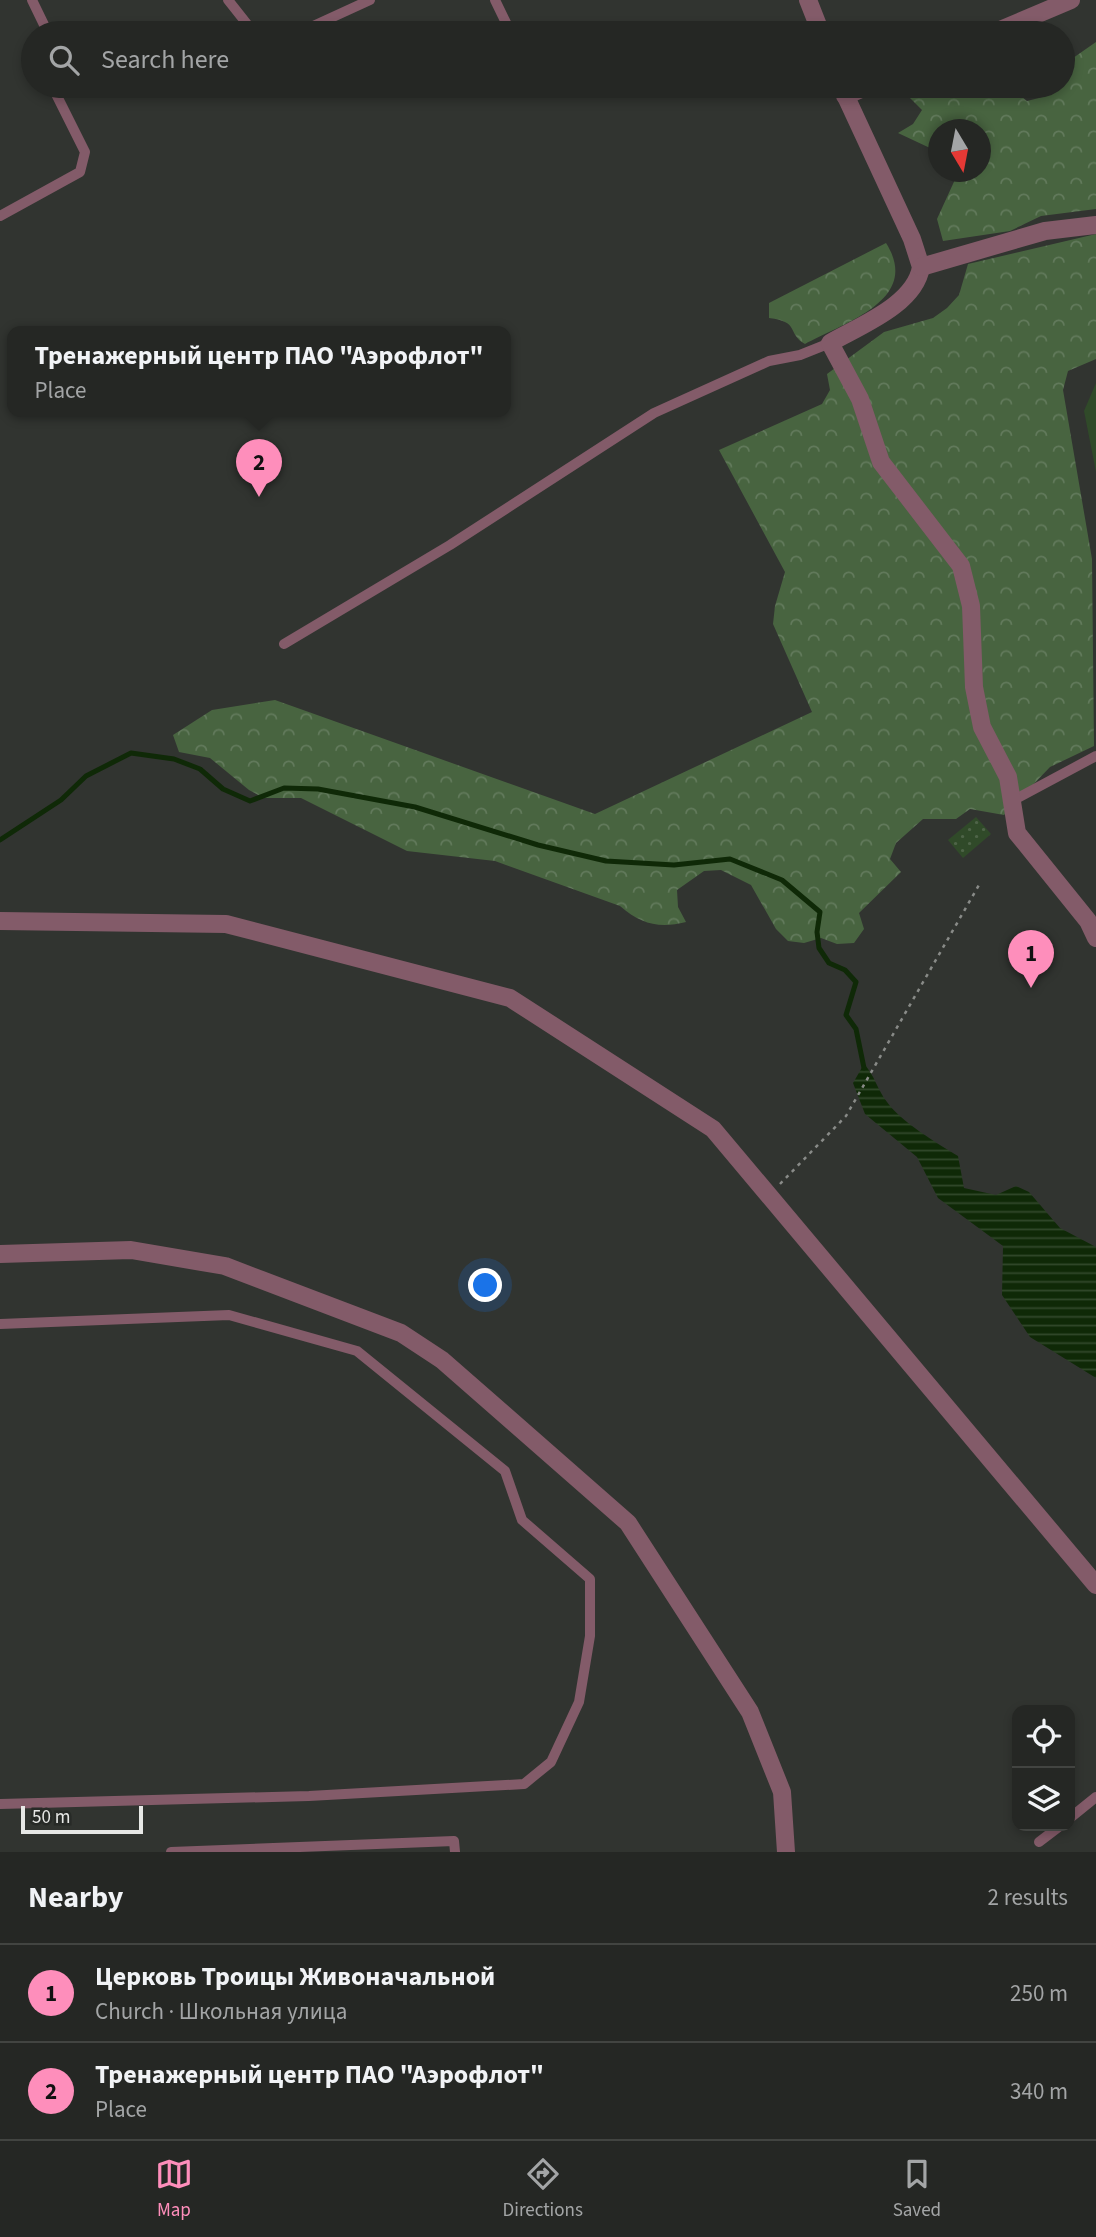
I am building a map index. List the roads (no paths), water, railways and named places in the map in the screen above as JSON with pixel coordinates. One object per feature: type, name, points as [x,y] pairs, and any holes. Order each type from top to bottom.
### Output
[{"type":"street","points":[[808,0],[816,21]]},
{"type":"street","points":[[1021,21],[1071,0]]},
{"type":"street","points":[[846,98],[912,239],[921,267]]},
{"type":"street","points":[[1096,225],[1045,232],[921,267],[908,291],[894,305],[830,343],[860,399],[881,462],[961,566],[971,606],[974,687],[982,727],[1008,777],[1017,833],[1088,922],[1096,938]]},
{"type":"street","points":[[0,921],[226,924],[510,998],[713,1129],[1096,1585]]},
{"type":"street","points":[[0,1254],[131,1250],[225,1266],[401,1333],[442,1360],[628,1523],[750,1712],[782,1792],[786,1852]]},
{"type":"lane","points":[[32,0],[42,21]]},
{"type":"lane","points":[[228,0],[245,21]]},
{"type":"lane","points":[[324,21],[370,0]]},
{"type":"lane","points":[[495,0],[505,21]]},
{"type":"lane","points":[[0,216],[80,172],[85,152],[58,98]]},
{"type":"lane","points":[[284,644],[450,545],[653,413],[769,361],[800,355],[830,343]]},
{"type":"lane","points":[[1012,801],[1096,756]]},
{"type":"lane","points":[[0,1324],[229,1315],[357,1352],[505,1471],[522,1520],[590,1579],[590,1636],[579,1702],[551,1762],[524,1784],[309,1796],[0,1804]]},
{"type":"lane","points":[[1075,1814],[1096,1797]]},
{"type":"lane","points":[[1039,1842],[1053,1831]]},
{"type":"lane","points":[[172,1852],[454,1841],[455,1852]]},
{"type":"waterway","points":[[0,840],[61,800],[86,776],[131,753],[174,759],[200,769],[223,789],[250,801],[284,788],[318,789],[415,807],[538,845],[606,861],[674,865],[730,859],[782,880],[820,912],[817,932],[819,948],[829,963],[845,970],[856,982],[846,1015],[856,1029],[864,1068]]},
{"type":"place","name":"Тренажерный центр ПАО \"Аэрофлот\"","points":[[259,497]]},
{"type":"place","name":"Церковь Троицы Живоначальной","points":[[1031,988]]}]
